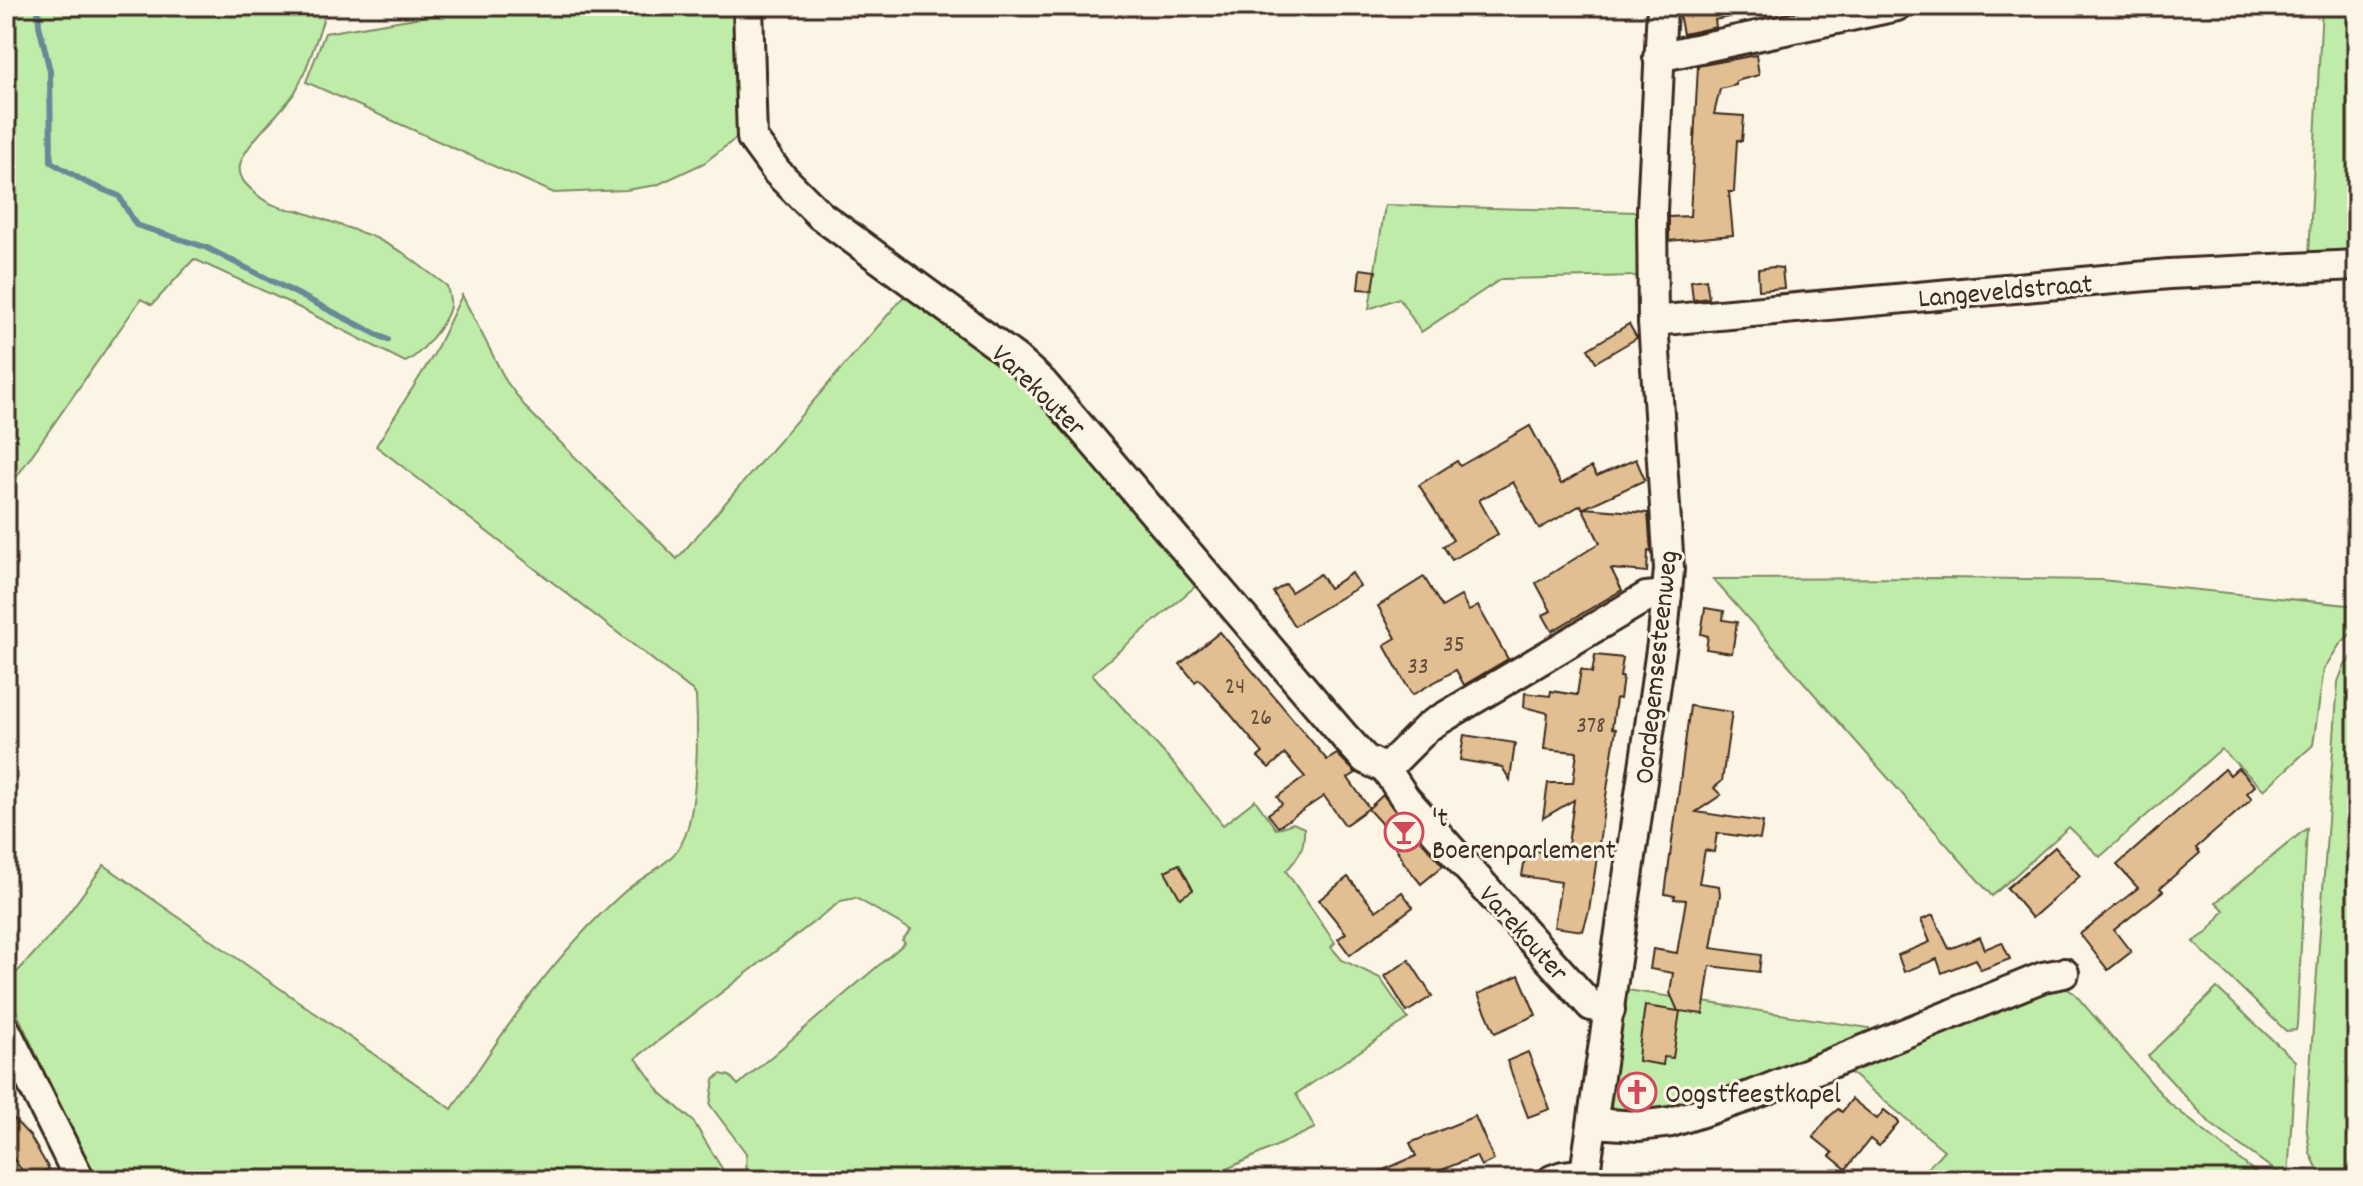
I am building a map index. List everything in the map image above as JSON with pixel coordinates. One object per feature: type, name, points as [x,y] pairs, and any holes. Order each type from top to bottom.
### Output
[{"type":"street","name":"Varekouter","points":[[748,6],[752,138],[777,172],[820,215],[1015,358],[1043,383],[1344,736],[1365,759],[1386,769],[1405,798],[1591,1006],[1610,1010]]},
{"type":"street","name":"Oordegemsesteenweg","points":[[1585,1176],[1669,569],[1653,321],[1652,211],[1662,6]]},
{"type":"street","points":[[1658,57],[1897,6]]},
{"type":"street","name":"Langeveldstraat","points":[[1653,321],[2169,274],[2357,265]]},
{"type":"street","points":[[1386,769],[1429,726],[1646,597],[1667,595]]},
{"type":"street","points":[[1593,1123],[1638,1126],[1682,1119],[1753,1095],[2043,977],[2064,973]]},
{"type":"street","points":[[6,1031],[80,1180]]},
{"type":"street","points":[[1552,1180],[1563,1176],[1585,1176]]},
{"type":"green space","points":[[6,6],[328,6],[300,83],[290,100],[248,148],[240,165],[241,177],[267,202],[374,237],[402,252],[447,286],[450,299],[448,313],[432,338],[405,362],[290,303],[194,259],[152,305],[141,299],[6,492]]},
{"type":"green space","points":[[488,6],[741,6],[741,130],[735,139],[704,163],[657,185],[626,190],[554,193],[306,82],[325,33]]},
{"type":"green space","points":[[2322,6],[2357,6],[2357,254],[2309,256]]},
{"type":"green space","points":[[1385,205],[1638,212],[1638,276],[1501,279],[1421,332],[1399,298],[1369,309]]},
{"type":"green space","points":[[911,288],[995,351],[1204,579],[1092,674],[1175,765],[1223,825],[1255,800],[1276,829],[1293,823],[1304,828],[1300,852],[1286,871],[1335,943],[1331,947],[1342,960],[1380,978],[1408,1019],[1296,1094],[1315,1128],[1203,1180],[747,1180],[746,1153],[710,1105],[714,1080],[720,1074],[730,1076],[738,1085],[905,943],[902,940],[911,930],[856,898],[841,901],[636,1058],[661,1093],[693,1121],[729,1180],[95,1180],[9,996],[8,982],[59,926],[104,865],[452,1109],[510,1023],[574,942],[623,893],[674,854],[685,836],[696,767],[697,711],[693,691],[376,446],[434,354],[462,295],[506,381],[527,409],[677,559]]},
{"type":"green space","points":[[1713,579],[2101,580],[2357,606],[2357,628],[2340,644],[2324,669],[2313,745],[2264,790],[2221,749],[2100,857],[2069,827],[1992,896]]},
{"type":"green space","points":[[2357,651],[2357,1180],[2323,1180],[2310,1153],[2306,1124],[2338,682],[2344,666]]},
{"type":"green space","points":[[2307,828],[2297,1025],[2296,1030],[2286,1031],[2193,942],[2208,932],[2224,910],[2216,902]]},
{"type":"green space","points":[[2060,985],[2074,993],[2169,1103],[2265,1180],[1917,1180],[1944,1150],[1841,1065]]},
{"type":"green space","points":[[2217,988],[2295,1061],[2288,1180],[2211,1124],[2148,1056]]},
{"type":"green space","points":[[1621,989],[1869,1028],[1869,1044],[1732,1097],[1618,1118],[1607,1109]]},
{"type":"building","points":[[1695,6],[1749,6],[1750,12],[1715,20],[1716,27],[1683,34],[1679,14],[1696,10]]},
{"type":"building","points":[[1756,55],[1759,75],[1720,89],[1714,114],[1744,116],[1742,141],[1737,140],[1734,192],[1729,192],[1733,235],[1669,241],[1669,217],[1690,216],[1698,66]]},
{"type":"building","points":[[1782,268],[1784,288],[1759,290],[1758,269]]},
{"type":"building","points":[[1360,269],[1376,271],[1373,290],[1358,289]]},
{"type":"building","points":[[1706,279],[1709,298],[1693,300],[1691,281]]},
{"type":"building","points":[[1629,324],[1637,338],[1596,362],[1588,349]]},
{"type":"building","points":[[1530,426],[1561,484],[1591,467],[1597,476],[1636,459],[1645,480],[1584,508],[1648,513],[1651,552],[1648,551],[1647,572],[1611,569],[1622,590],[1552,631],[1543,615],[1551,611],[1536,583],[1600,543],[1581,505],[1539,529],[1513,482],[1479,500],[1498,534],[1452,560],[1443,546],[1453,540],[1419,485],[1457,461],[1460,466]]},
{"type":"building","points":[[1352,573],[1360,586],[1294,626],[1273,592],[1286,584],[1291,592],[1320,574],[1329,588]]},
{"type":"building","points":[[1424,577],[1442,607],[1461,596],[1469,611],[1478,606],[1508,659],[1464,685],[1456,670],[1412,695],[1384,645],[1396,638],[1378,606]]},
{"type":"building","points":[[1705,608],[1724,611],[1723,620],[1737,622],[1732,653],[1706,649],[1708,636],[1701,634]]},
{"type":"building","points":[[1220,632],[1327,760],[1337,754],[1356,773],[1348,778],[1369,808],[1345,825],[1324,796],[1278,827],[1268,814],[1282,804],[1277,797],[1305,777],[1285,754],[1269,768],[1258,757],[1263,753],[1226,709],[1199,679],[1195,682],[1180,664]]},
{"type":"building","points":[[1595,655],[1623,658],[1620,677],[1623,677],[1620,699],[1616,698],[1612,728],[1616,729],[1589,911],[1583,931],[1554,927],[1561,882],[1522,876],[1526,851],[1560,852],[1561,844],[1568,845],[1574,800],[1543,818],[1548,783],[1573,783],[1577,752],[1544,749],[1548,713],[1524,707],[1525,693],[1550,696],[1551,691],[1577,695],[1581,669],[1592,673]]},
{"type":"building","points":[[1690,706],[1732,712],[1722,781],[1714,788],[1721,795],[1696,812],[1763,822],[1760,839],[1717,833],[1714,852],[1705,850],[1699,883],[1719,886],[1720,894],[1711,948],[1761,955],[1759,972],[1710,966],[1703,1014],[1680,1011],[1673,1058],[1664,1057],[1663,1065],[1638,1061],[1639,1047],[1645,1006],[1678,1011],[1670,993],[1673,973],[1650,969],[1653,949],[1677,953],[1686,900],[1665,894]]},
{"type":"building","points":[[1464,735],[1515,743],[1510,780],[1502,767],[1460,760]]},
{"type":"building","points":[[2238,768],[2255,786],[2247,793],[2252,799],[2196,848],[2200,853],[2160,888],[2163,891],[2114,930],[2131,952],[2108,970],[2080,934],[2138,888],[2117,865],[2225,769],[2230,775]]},
{"type":"building","points":[[1383,795],[1443,866],[1421,884],[1396,848],[1400,844],[1368,809]]},
{"type":"building","points":[[2055,847],[2080,876],[2032,918],[2007,888]]},
{"type":"building","points":[[1179,864],[1193,890],[1180,898],[1165,871]]},
{"type":"building","points":[[1348,877],[1376,911],[1402,892],[1413,907],[1350,955],[1338,939],[1346,933],[1319,900]]},
{"type":"building","points":[[1933,915],[1949,949],[1980,937],[1985,949],[2002,942],[2010,959],[1981,970],[1976,959],[1942,973],[1937,959],[1904,972],[1898,955],[1930,942],[1921,920]]},
{"type":"building","points":[[1409,960],[1432,996],[1407,1012],[1385,976]]},
{"type":"building","points":[[1519,975],[1536,1015],[1495,1033],[1478,994]]},
{"type":"building","points":[[1528,1052],[1550,1109],[1528,1117],[1507,1061]]},
{"type":"building","points":[[1852,1099],[1877,1119],[1884,1110],[1899,1122],[1879,1146],[1870,1139],[1846,1169],[1830,1156],[1833,1153],[1813,1137],[1829,1117],[1838,1109],[1842,1112]]},
{"type":"building","points":[[6,1111],[30,1136],[49,1169],[29,1180],[6,1149]]},
{"type":"building","points":[[1475,1116],[1494,1160],[1481,1166],[1476,1156],[1417,1180],[1360,1180],[1416,1156],[1410,1143]]},
{"type":"waterway","points":[[38,6],[39,25],[50,71],[51,162],[87,183],[119,196],[136,225],[205,247],[388,340]]},
{"type":"place","name":"'t Boerenparlement","points":[[1404,832]]},
{"type":"place","name":"Oogstfeestkapel","points":[[1637,1092]]}]
